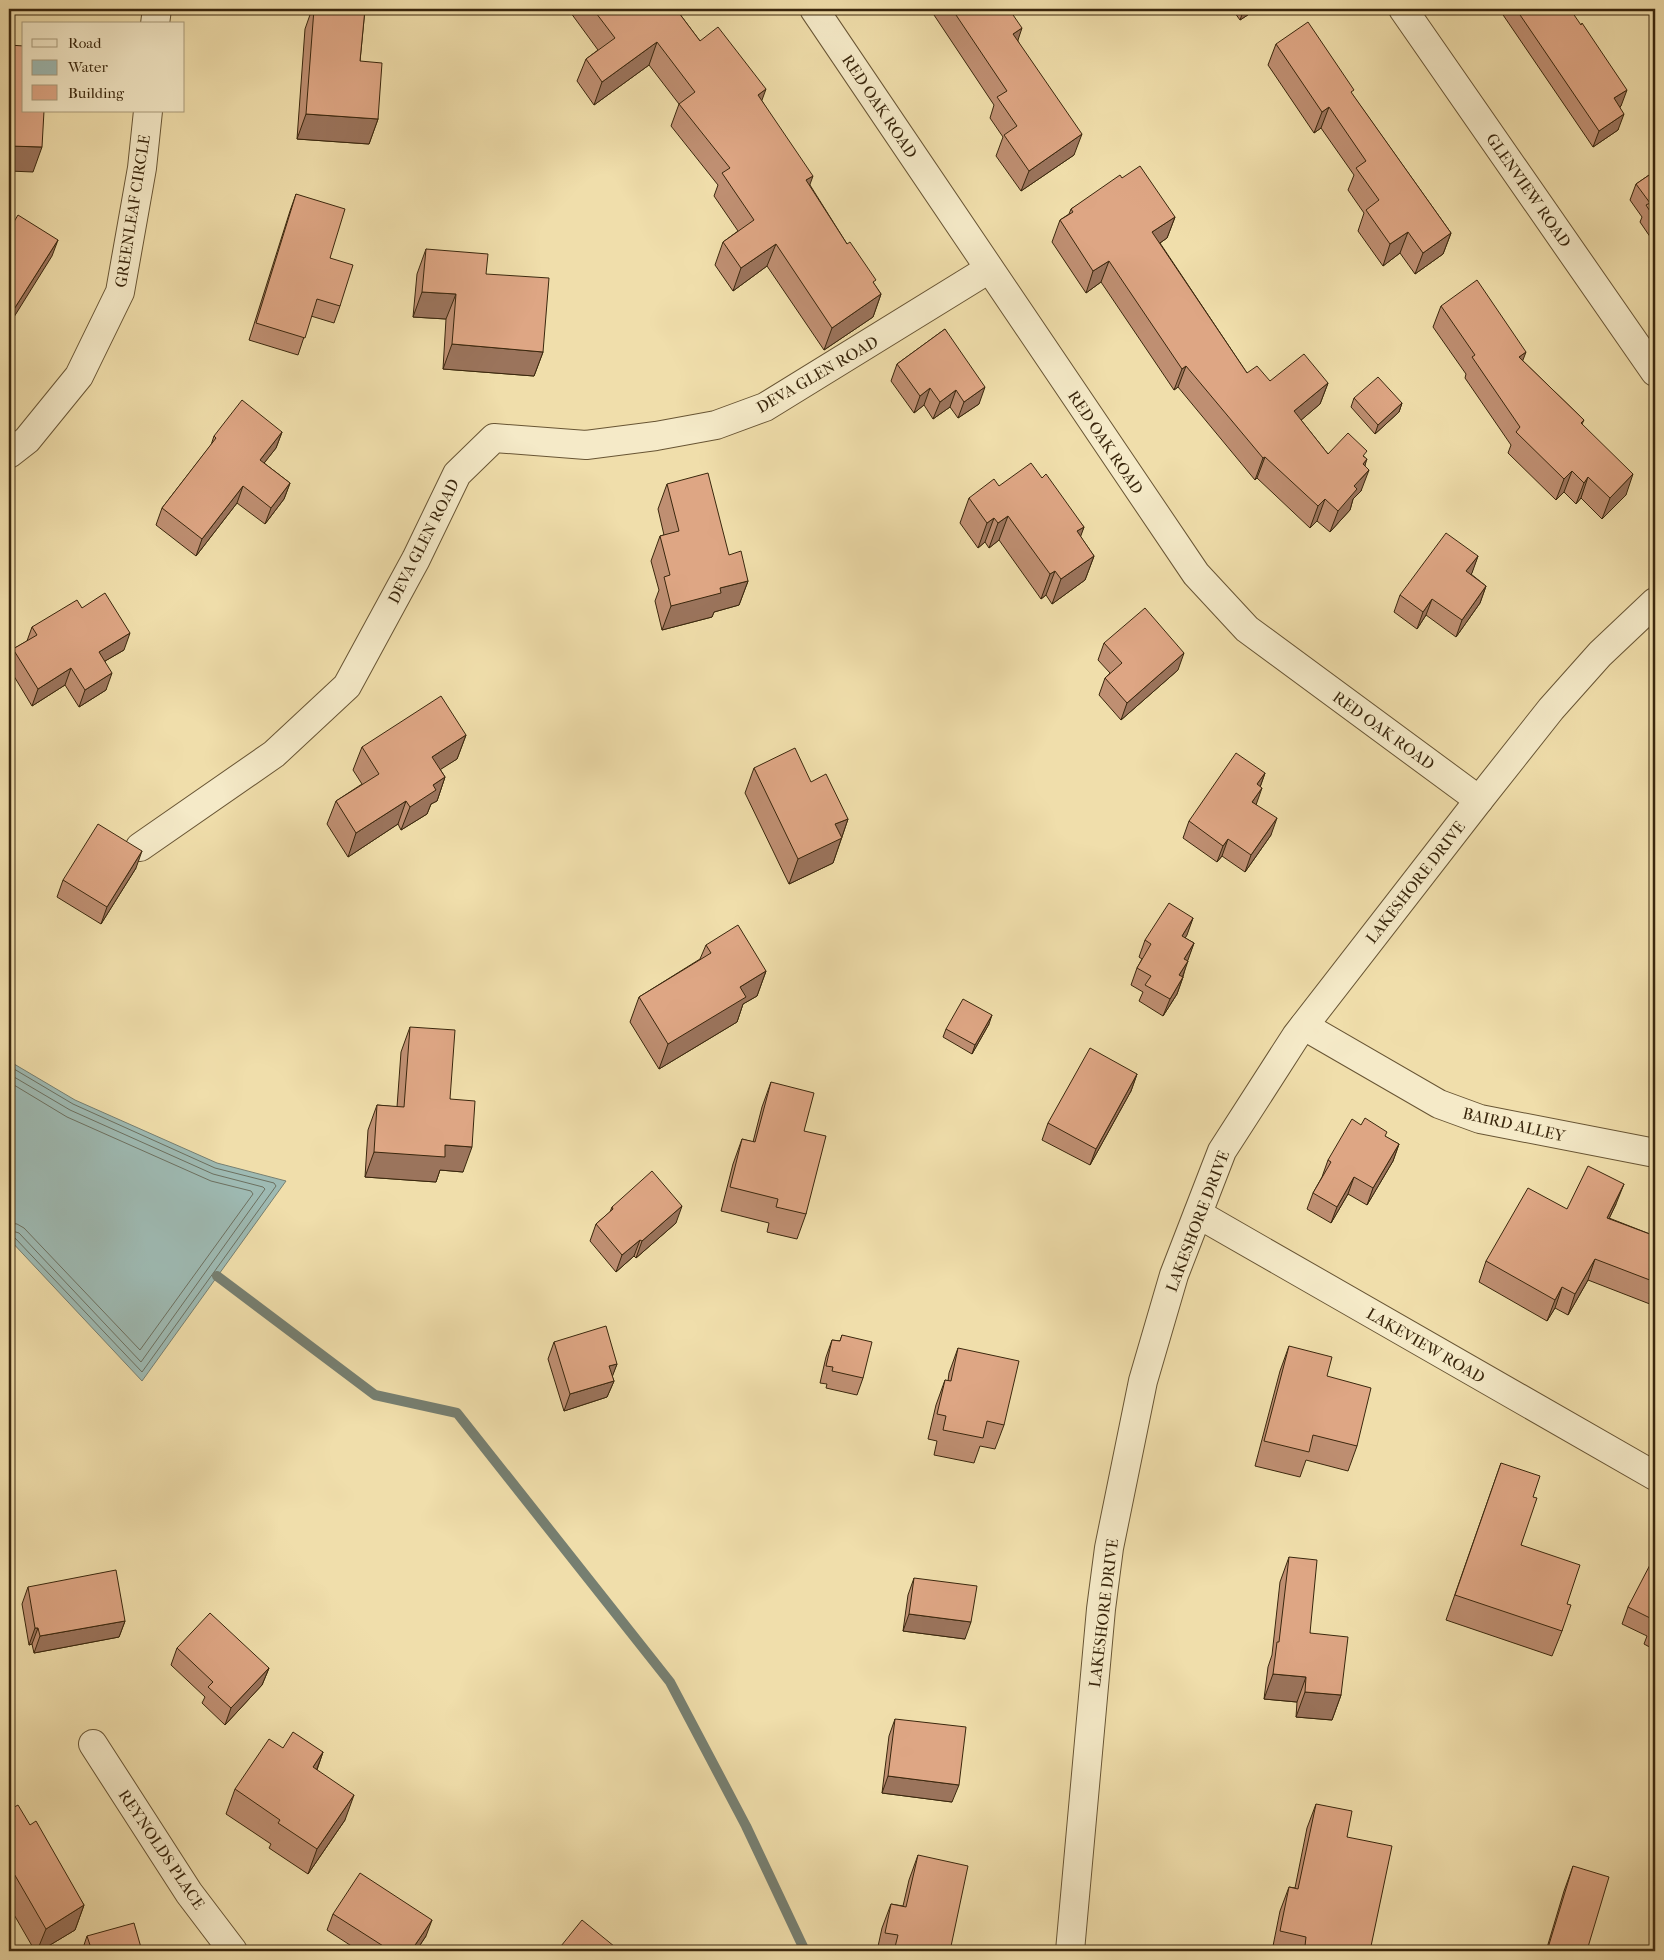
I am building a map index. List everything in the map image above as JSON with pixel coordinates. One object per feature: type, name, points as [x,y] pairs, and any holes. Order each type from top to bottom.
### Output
[{"type":"street","points":[[155,22],[157,9]]},
{"type":"street","name":"RED OAK ROAD","points":[[814,9],[1196,574],[1248,629],[1479,800]]},
{"type":"street","name":"GLENVIEW ROAD","points":[[1403,9],[1655,372]]},
{"type":"street","name":"GREENLEAF CIRCLE","points":[[9,454],[27,440],[79,376],[120,292],[142,168],[148,112]]},
{"type":"street","name":"DEVA GLEN ROAD","points":[[140,847],[274,754],[346,686],[416,559],[457,474],[494,438],[586,445],[656,436],[716,425],[765,407],[989,269]]},
{"type":"street","name":"LAKESHORE DRIVE","points":[[1070,1951],[1108,1548],[1143,1381],[1174,1275],[1222,1151],[1304,1026],[1479,800],[1552,708],[1600,654],[1655,602]]},
{"type":"street","name":"BAIRD ALLEY","points":[[1304,1026],[1439,1104],[1455,1110],[1480,1119],[1655,1153]]},
{"type":"street","name":"LAKEVIEW ROAD","points":[[1198,1214],[1655,1476]]},
{"type":"street","name":"REYNOLDS PLACE","points":[[93,1744],[189,1893],[233,1951]]},
{"type":"water","points":[[9,1061],[75,1100],[217,1163],[286,1181],[142,1381],[9,1239]]},
{"type":"building","points":[[314,9],[365,9],[360,61],[382,63],[378,119],[306,114]]},
{"type":"building","points":[[593,9],[676,9],[700,41],[718,27],[766,89],[758,95],[813,176],[806,180],[847,244],[850,242],[876,280],[873,282],[881,294],[832,328],[776,244],[741,268],[723,242],[754,220],[722,173],[730,168],[679,104],[695,92],[657,42],[602,82],[586,59],[615,38]]},
{"type":"building","points":[[952,9],[1009,9],[1022,28],[1013,34],[1082,134],[1029,171],[1004,135],[1017,126],[997,97],[1007,91]]},
{"type":"building","points":[[1516,9],[1570,9],[1581,25],[1582,23],[1627,90],[1614,98],[1624,114],[1599,131]]},
{"type":"building","points":[[1308,22],[1354,90],[1351,92],[1451,233],[1423,253],[1408,232],[1390,244],[1366,210],[1379,200],[1356,168],[1366,161],[1329,107],[1322,112],[1276,44]]},
{"type":"building","points":[[9,45],[22,46],[22,112],[44,112],[42,147],[9,146]]},
{"type":"building","points":[[1140,166],[1175,217],[1152,232],[1247,373],[1257,366],[1270,381],[1304,354],[1328,383],[1294,411],[1328,454],[1348,433],[1367,451],[1363,456],[1367,459],[1363,464],[1369,470],[1354,486],[1357,489],[1338,511],[1325,499],[1318,506],[1265,457],[1263,458],[1186,366],[1182,369],[1109,261],[1093,271],[1060,220],[1073,212],[1071,209],[1120,175],[1122,178]]},
{"type":"building","points":[[1655,171],[1655,219],[1646,205],[1650,203],[1636,184]]},
{"type":"building","points":[[296,194],[345,209],[330,258],[353,265],[340,306],[317,299],[305,338],[256,323]]},
{"type":"building","points":[[18,215],[58,240],[9,317],[9,230]]},
{"type":"building","points":[[426,249],[488,254],[486,274],[549,278],[543,352],[452,344],[456,294],[422,292]]},
{"type":"building","points":[[1477,280],[1526,352],[1519,357],[1584,420],[1581,423],[1633,474],[1610,498],[1588,477],[1584,483],[1572,471],[1564,479],[1516,432],[1520,427],[1472,357],[1475,355],[1441,306]]},
{"type":"building","points":[[945,329],[985,387],[964,402],[956,390],[940,402],[930,388],[920,396],[897,364]]},
{"type":"building","points":[[1378,377],[1402,403],[1378,425],[1354,398]]},
{"type":"building","points":[[242,400],[282,432],[260,460],[290,483],[271,508],[243,486],[202,539],[162,508],[216,438],[214,436]]},
{"type":"building","points":[[1031,463],[1042,478],[1046,474],[1084,527],[1077,531],[1094,556],[1061,579],[1055,571],[1050,574],[1008,516],[998,523],[994,518],[987,523],[969,498],[994,479],[999,486]]},
{"type":"building","points":[[708,473],[729,555],[741,551],[748,581],[720,588],[721,593],[671,606],[664,577],[670,575],[660,536],[679,531],[667,484]]},
{"type":"building","points":[[1446,533],[1478,556],[1466,571],[1486,586],[1462,620],[1432,599],[1423,612],[1400,595]]},
{"type":"building","points":[[105,593],[130,633],[99,652],[112,673],[85,690],[71,668],[38,689],[13,649],[37,635],[32,627],[77,600],[82,608]]},
{"type":"building","points":[[1145,608],[1184,653],[1127,703],[1105,678],[1122,663],[1104,643]]},
{"type":"building","points":[[441,696],[466,735],[432,757],[445,777],[433,785],[436,790],[410,807],[406,801],[356,833],[336,801],[379,774],[362,747]]},
{"type":"building","points":[[795,748],[811,782],[826,774],[848,819],[835,824],[842,838],[798,859],[754,768]]},
{"type":"building","points":[[1236,753],[1265,773],[1257,784],[1262,788],[1252,802],[1277,818],[1251,855],[1228,839],[1223,846],[1189,821]]},
{"type":"building","points":[[98,824],[142,851],[107,907],[63,880]]},
{"type":"building","points":[[1169,903],[1193,918],[1182,936],[1194,943],[1184,959],[1188,961],[1179,975],[1183,977],[1170,999],[1145,985],[1151,976],[1137,968],[1151,944],[1145,940]]},
{"type":"building","points":[[738,925],[766,971],[740,987],[746,997],[668,1044],[639,997],[711,953],[706,945]]},
{"type":"building","points":[[963,999],[992,1015],[975,1045],[946,1029]]},
{"type":"building","points":[[410,1027],[455,1030],[450,1099],[475,1101],[472,1147],[445,1145],[445,1157],[374,1152],[377,1105],[404,1107]]},
{"type":"building","points":[[1090,1048],[1137,1074],[1096,1149],[1048,1123]]},
{"type":"building","points":[[771,1082],[814,1093],[804,1131],[826,1136],[806,1214],[776,1207],[778,1199],[730,1187],[742,1139],[755,1142]]},
{"type":"building","points":[[1365,1118],[1387,1132],[1385,1136],[1399,1144],[1373,1188],[1354,1177],[1337,1207],[1313,1193],[1331,1162],[1328,1160],[1352,1119],[1361,1125]]},
{"type":"building","points":[[1588,1166],[1624,1184],[1607,1218],[1655,1236],[1655,1282],[1595,1259],[1575,1294],[1562,1287],[1555,1300],[1486,1261],[1528,1188],[1567,1209]]},
{"type":"building","points":[[652,1171],[682,1206],[642,1241],[640,1240],[622,1255],[596,1224]]},
{"type":"building","points":[[606,1326],[617,1364],[609,1366],[614,1381],[570,1394],[554,1342]]},
{"type":"building","points":[[842,1335],[872,1342],[863,1378],[832,1371],[833,1367],[826,1366],[832,1340],[840,1341]]},
{"type":"building","points":[[1289,1346],[1332,1357],[1327,1376],[1371,1388],[1357,1446],[1313,1435],[1309,1452],[1264,1441]]},
{"type":"building","points":[[958,1348],[1019,1361],[1004,1425],[987,1421],[983,1438],[943,1430],[946,1416],[937,1414],[945,1380],[951,1381]]},
{"type":"building","points":[[1501,1463],[1540,1476],[1533,1497],[1537,1498],[1521,1545],[1580,1565],[1567,1604],[1571,1605],[1562,1631],[1455,1595]]},
{"type":"building","points":[[1289,1557],[1317,1560],[1310,1633],[1348,1637],[1341,1695],[1305,1692],[1306,1677],[1273,1674],[1277,1642],[1279,1642]]},
{"type":"building","points":[[1652,1561],[1655,1563],[1655,1630],[1650,1627],[1654,1620],[1628,1607]]},
{"type":"building","points":[[116,1570],[125,1621],[40,1636],[38,1628],[35,1628],[28,1587]]},
{"type":"building","points":[[914,1578],[977,1586],[971,1622],[909,1614]]},
{"type":"building","points":[[210,1613],[269,1668],[231,1708],[208,1687],[213,1682],[177,1648]]},
{"type":"building","points":[[895,1719],[966,1727],[959,1785],[888,1776]]},
{"type":"building","points":[[293,1732],[323,1752],[313,1767],[354,1795],[317,1849],[278,1823],[280,1820],[235,1789],[269,1739],[283,1748]]},
{"type":"building","points":[[1316,1804],[1352,1811],[1347,1837],[1392,1846],[1370,1951],[1332,1951],[1305,1946],[1306,1937],[1280,1931],[1289,1887],[1298,1889]]},
{"type":"building","points":[[18,1805],[30,1825],[36,1821],[84,1905],[46,1929],[9,1865],[9,1810]]},
{"type":"building","points":[[918,1855],[968,1866],[950,1951],[894,1951],[898,1935],[885,1933],[891,1904],[906,1907]]},
{"type":"building","points":[[1573,1866],[1609,1877],[1588,1947],[1603,1951],[1547,1951]]},
{"type":"building","points":[[360,1873],[432,1920],[411,1951],[391,1951],[333,1914]]},
{"type":"building","points":[[582,1920],[620,1951],[557,1951]]},
{"type":"building","points":[[134,1923],[142,1951],[92,1951],[87,1936]]},
{"type":"waterway","points":[[217,1276],[375,1395],[457,1413],[670,1682],[746,1826],[805,1951]]}]
